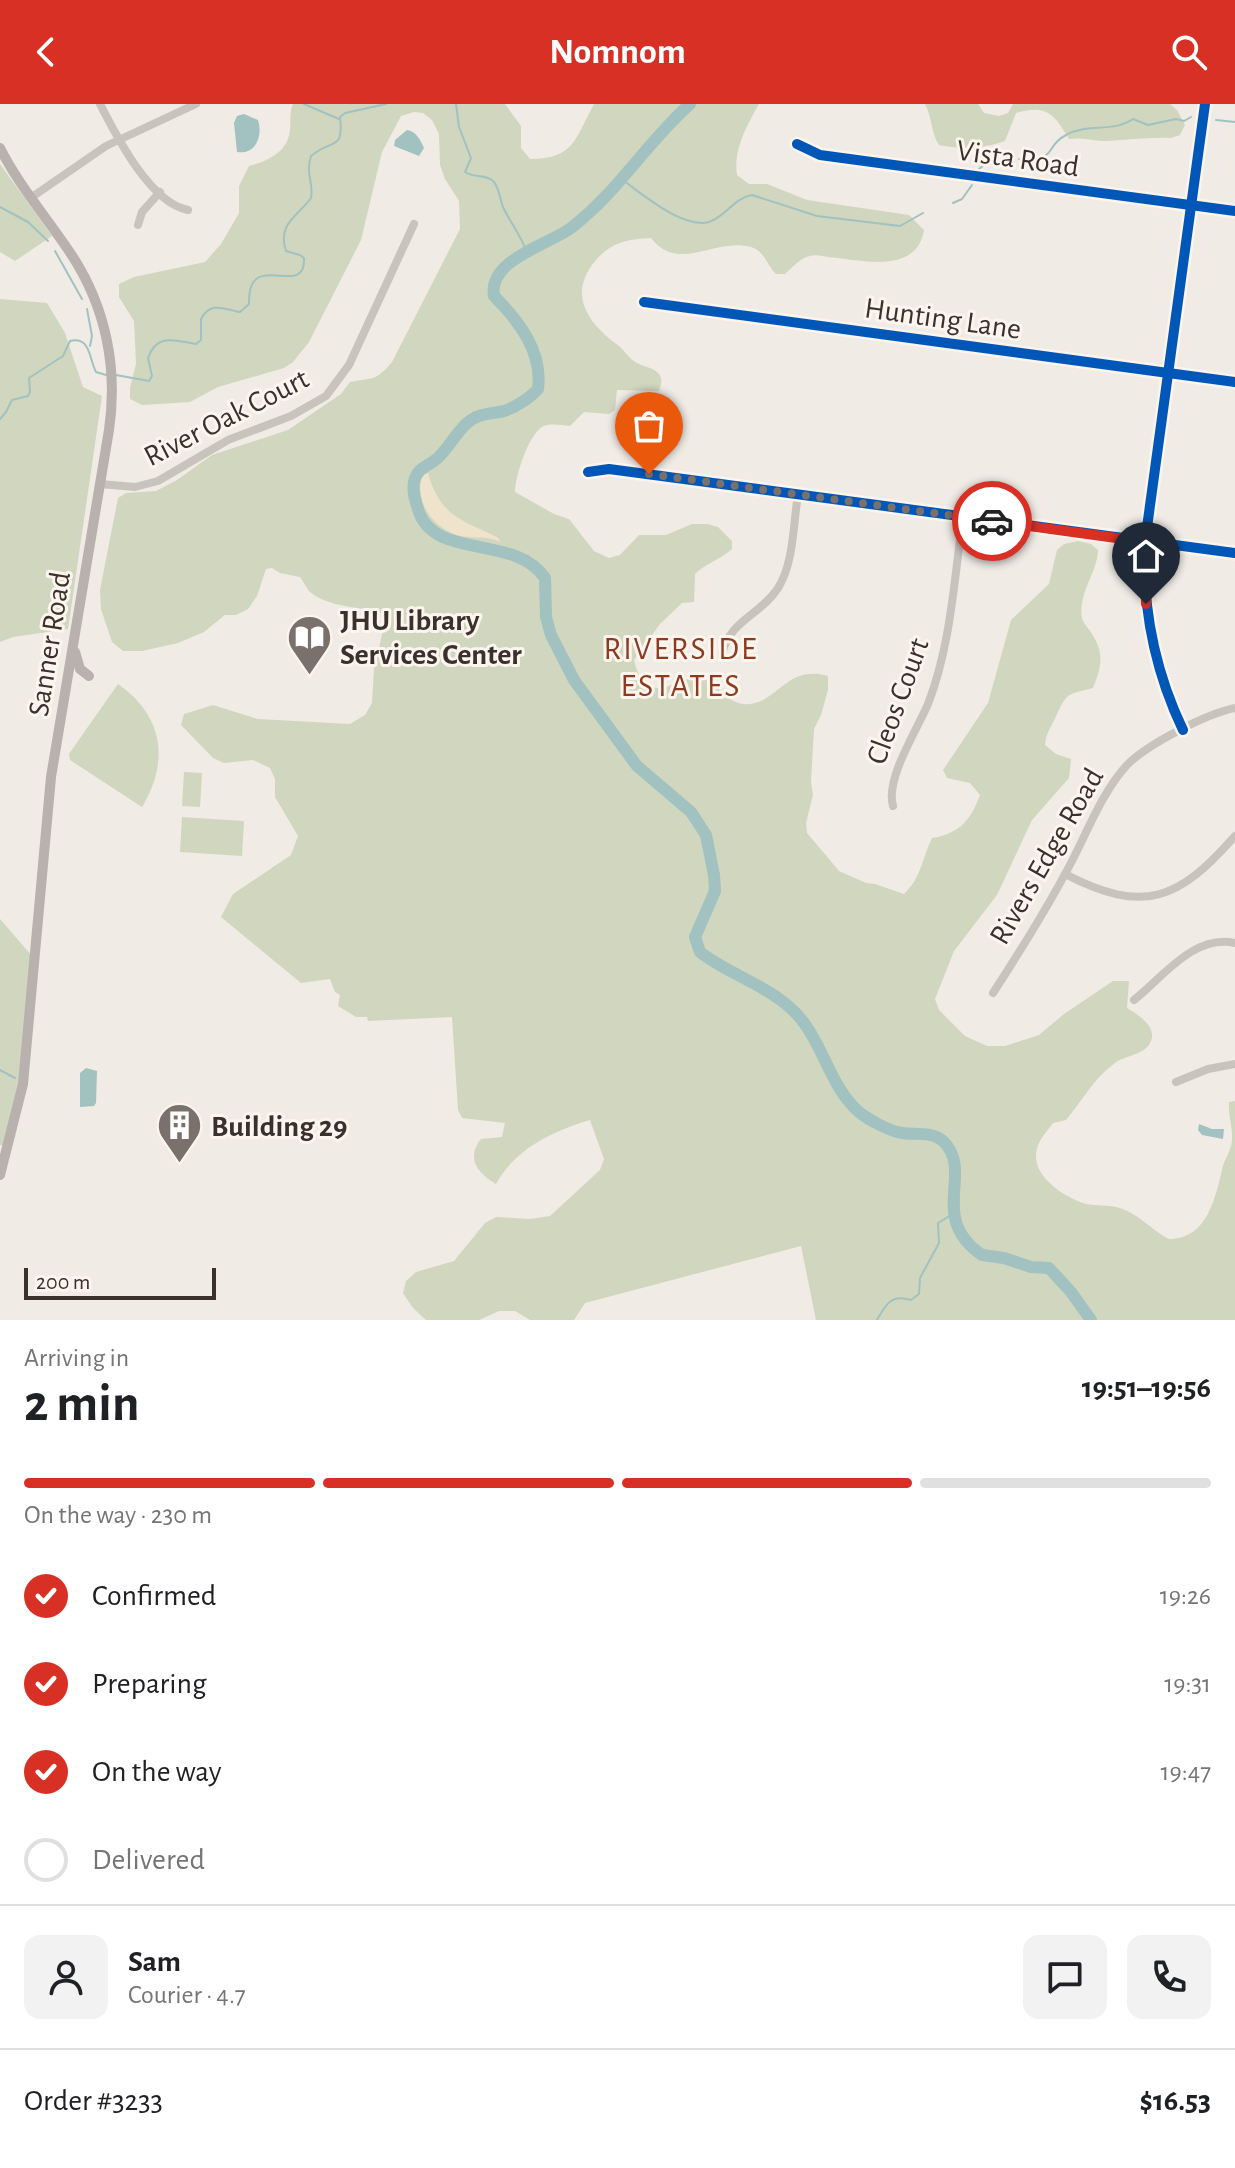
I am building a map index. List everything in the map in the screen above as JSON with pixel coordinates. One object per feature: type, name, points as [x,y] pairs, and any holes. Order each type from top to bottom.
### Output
[{"type":"main road","name":"Sanner Road","points":[[0,148],[73,256],[90,287],[101,316],[112,383],[111,415],[48,803],[23,1084],[0,1175]]},
{"type":"main road","points":[[64,702],[75,682],[89,676],[78,665],[74,638]]},
{"type":"street","points":[[100,104],[134,164],[175,206],[188,210]]},
{"type":"street","points":[[32,197],[119,139],[196,104]]},
{"type":"street","points":[[1183,730],[1160,675],[1145,593],[1145,542],[1205,104]]},
{"type":"street","name":"Vista Road","points":[[797,144],[820,155],[1235,211]]},
{"type":"street","points":[[138,225],[142,212],[160,192]]},
{"type":"street","name":"River Oak Court","points":[[100,484],[135,487],[167,478],[228,440],[291,416],[326,396],[349,365],[414,224]]},
{"type":"street","name":"Hunting Lane","points":[[644,302],[1235,382]]},
{"type":"street","points":[[588,472],[609,469],[1235,553]]},
{"type":"street","points":[[722,655],[730,632],[767,601],[782,580],[788,562],[798,495]]},
{"type":"street","name":"Cleos Court","points":[[893,806],[892,785],[928,703],[940,667],[963,517]]},
{"type":"street","name":"Rivers Edge Road","points":[[993,993],[1037,926],[1124,768],[1144,751],[1213,715],[1235,708]]},
{"type":"street","points":[[1065,874],[1115,894],[1155,895],[1183,886],[1196,877],[1235,836]]},
{"type":"street","points":[[1134,1000],[1156,978],[1203,945],[1222,941],[1235,943]]},
{"type":"street","points":[[1176,1082],[1208,1069],[1235,1064]]},
{"type":"green space","points":[[293,104],[505,104],[521,126],[521,148],[530,159],[565,151],[577,137],[594,104],[759,104],[739,147],[737,175],[749,184],[767,184],[807,200],[909,215],[924,230],[911,254],[899,259],[871,262],[812,255],[785,274],[776,274],[760,252],[751,247],[724,246],[685,254],[662,248],[651,238],[614,245],[596,260],[587,273],[582,297],[585,308],[599,328],[632,360],[659,374],[659,391],[617,390],[615,410],[609,414],[584,412],[570,426],[554,424],[538,430],[520,466],[515,492],[569,519],[594,551],[609,558],[620,555],[639,535],[666,535],[692,524],[718,527],[732,541],[732,549],[695,574],[694,602],[682,603],[660,624],[634,660],[640,676],[647,685],[655,688],[702,678],[730,699],[750,704],[803,675],[828,676],[828,690],[814,729],[813,795],[806,823],[807,833],[839,871],[904,894],[918,874],[932,838],[950,833],[963,824],[980,795],[970,783],[947,778],[943,770],[988,703],[1011,620],[1049,584],[1057,550],[1064,544],[1078,541],[1091,544],[1098,550],[1081,609],[1083,620],[1099,648],[1098,674],[1093,688],[1074,693],[1063,702],[1045,745],[1056,754],[1071,759],[1069,778],[1032,820],[997,895],[954,951],[935,999],[939,1010],[965,1036],[987,1046],[1005,1046],[1039,1035],[1113,981],[1129,981],[1127,1008],[1149,1026],[1151,1041],[1145,1049],[1119,1060],[1107,1070],[1066,1120],[1053,1123],[1039,1143],[1037,1163],[1046,1180],[1071,1198],[1084,1204],[1123,1209],[1169,1239],[1182,1237],[1201,1225],[1212,1205],[1231,1144],[1229,1102],[1235,1101],[1235,1320],[816,1320],[801,1246],[585,1303],[574,1320],[530,1320],[515,1311],[499,1311],[479,1320],[426,1320],[413,1308],[403,1293],[406,1281],[416,1272],[454,1261],[485,1223],[496,1217],[530,1219],[550,1216],[600,1170],[604,1159],[590,1120],[562,1130],[524,1151],[496,1184],[484,1175],[476,1164],[474,1152],[481,1139],[502,1137],[505,1123],[462,1118],[458,1110],[452,1017],[368,1021],[367,1017],[356,1017],[338,1006],[340,995],[335,992],[330,979],[301,983],[221,917],[233,894],[291,855],[298,836],[275,797],[275,779],[270,768],[253,760],[224,763],[213,758],[181,725],[184,714],[213,705],[258,719],[350,724],[365,715],[372,703],[374,669],[384,614],[326,601],[310,592],[300,577],[272,568],[266,569],[257,596],[248,609],[236,615],[225,615],[204,632],[178,643],[142,651],[123,651],[112,642],[101,609],[100,590],[118,498],[126,493],[156,491],[212,455],[288,430],[341,394],[350,382],[374,378],[382,373],[392,362],[460,229],[459,201],[440,165],[439,134],[432,120],[423,113],[401,116],[382,152],[361,240],[309,342],[293,362],[284,368],[218,387],[190,402],[142,405],[130,399],[136,364],[134,321],[119,297],[119,284],[134,277],[205,262],[221,244],[239,213],[239,186],[249,166],[270,158],[285,144]]},
{"type":"green space","points":[[925,104],[978,104],[984,113],[999,116],[1008,113],[1013,104],[1170,104],[1185,125],[1180,135],[1171,138],[1069,139],[1054,117],[1035,110],[1016,113],[1005,141],[980,147],[956,148],[939,145]]},
{"type":"green space","points":[[0,164],[52,236],[15,261],[0,252]]},
{"type":"green space","points":[[0,299],[47,303],[65,333],[83,387],[102,396],[68,629],[13,637],[0,642]]},
{"type":"green space","points":[[118,684],[145,710],[157,740],[159,756],[156,772],[142,807],[70,760],[69,754]]},
{"type":"green space","points":[[184,772],[202,773],[200,807],[182,806]]},
{"type":"green space","points":[[182,817],[244,821],[242,856],[180,852]]},
{"type":"green space","points":[[0,919],[32,956],[22,1063],[6,1147],[0,1145]]},
{"type":"sand","points":[[428,473],[446,508],[501,542],[457,535],[440,526],[423,503],[421,484],[423,475]]},
{"type":"water","points":[[244,114],[258,120],[259,138],[249,151],[237,152],[234,123],[237,116]]},
{"type":"water","points":[[407,130],[416,134],[423,145],[419,156],[394,146],[395,140]]},
{"type":"water","points":[[86,1068],[97,1071],[96,1103],[94,1106],[80,1107],[80,1073]]},
{"type":"water","points":[[1199,1124],[1224,1129],[1223,1139],[1202,1135],[1198,1130]]},
{"type":"waterway","points":[[304,104],[339,119]]},
{"type":"waterway","points":[[116,375],[149,381],[152,376],[148,358],[156,344],[168,340],[196,344],[201,340],[201,319],[209,310],[219,308],[240,312],[249,304],[251,287],[257,278],[296,275],[302,270],[304,258],[286,251],[284,234],[286,227],[311,198],[311,156],[338,140],[340,117],[345,113],[386,104]]},
{"type":"waterway","points":[[456,104],[459,127],[471,158],[465,172],[494,182],[503,207],[527,252]]},
{"type":"waterway","points":[[690,104],[588,214],[560,235],[509,263],[500,273],[494,296],[520,327],[533,350],[539,375],[538,389],[511,408],[480,416],[466,424],[439,456],[417,474],[414,490],[418,509],[428,527],[442,536],[515,556],[532,564],[545,578],[546,617],[551,635],[574,680],[637,766],[691,812],[706,835],[715,891],[695,937],[700,952],[791,1008],[809,1030],[841,1091],[859,1112],[891,1130],[929,1135],[943,1141],[952,1153],[955,1167],[954,1210],[957,1226],[966,1240],[982,1255],[1031,1267],[1049,1268],[1091,1320]]},
{"type":"waterway","points":[[1019,159],[1041,158],[1059,140],[1074,131],[1117,126],[1133,119],[1148,125],[1176,119],[1184,121],[1191,117]]},
{"type":"waterway","points":[[1216,120],[1235,122]]},
{"type":"waterway","points":[[978,170],[985,164],[1005,162]]},
{"type":"waterway","points":[[620,178],[662,208],[698,223],[715,220],[740,200],[752,195],[817,216],[900,226],[923,213]]},
{"type":"waterway","points":[[953,203],[962,199],[972,185]]},
{"type":"waterway","points":[[0,207],[28,222],[48,241]]},
{"type":"waterway","points":[[55,251],[82,299]]},
{"type":"waterway","points":[[87,309],[92,336],[90,346]]},
{"type":"waterway","points":[[0,419],[12,400],[28,396],[29,378],[63,356],[70,341],[77,340],[86,345],[96,372],[106,375]]},
{"type":"waterway","points":[[0,1070],[15,1078]]},
{"type":"waterway","points":[[877,1320],[894,1299],[911,1300],[919,1294],[920,1278],[939,1243],[938,1223],[953,1214]]},
{"type":"cycle path","points":[[1183,730],[1165,685],[1152,638],[1146,590],[1145,542],[1205,104]]},
{"type":"cycle path","points":[[797,144],[820,155],[1235,211]]},
{"type":"cycle path","points":[[644,302],[1235,382]]},
{"type":"cycle path","points":[[588,472],[609,469],[1235,553]]},
{"type":"way so far","points":[[649,474],[992,521]]},
{"type":"place","name":"JHU Library Services Center","points":[[309,676]]},
{"type":"place","name":"Building 29","points":[[180,1165]]},
{"type":"district","name":"RIVERSIDE ESTATES","points":[[681,666]]},
{"type":"route","points":[[992,521],[1145,542],[1146,604]]}]
